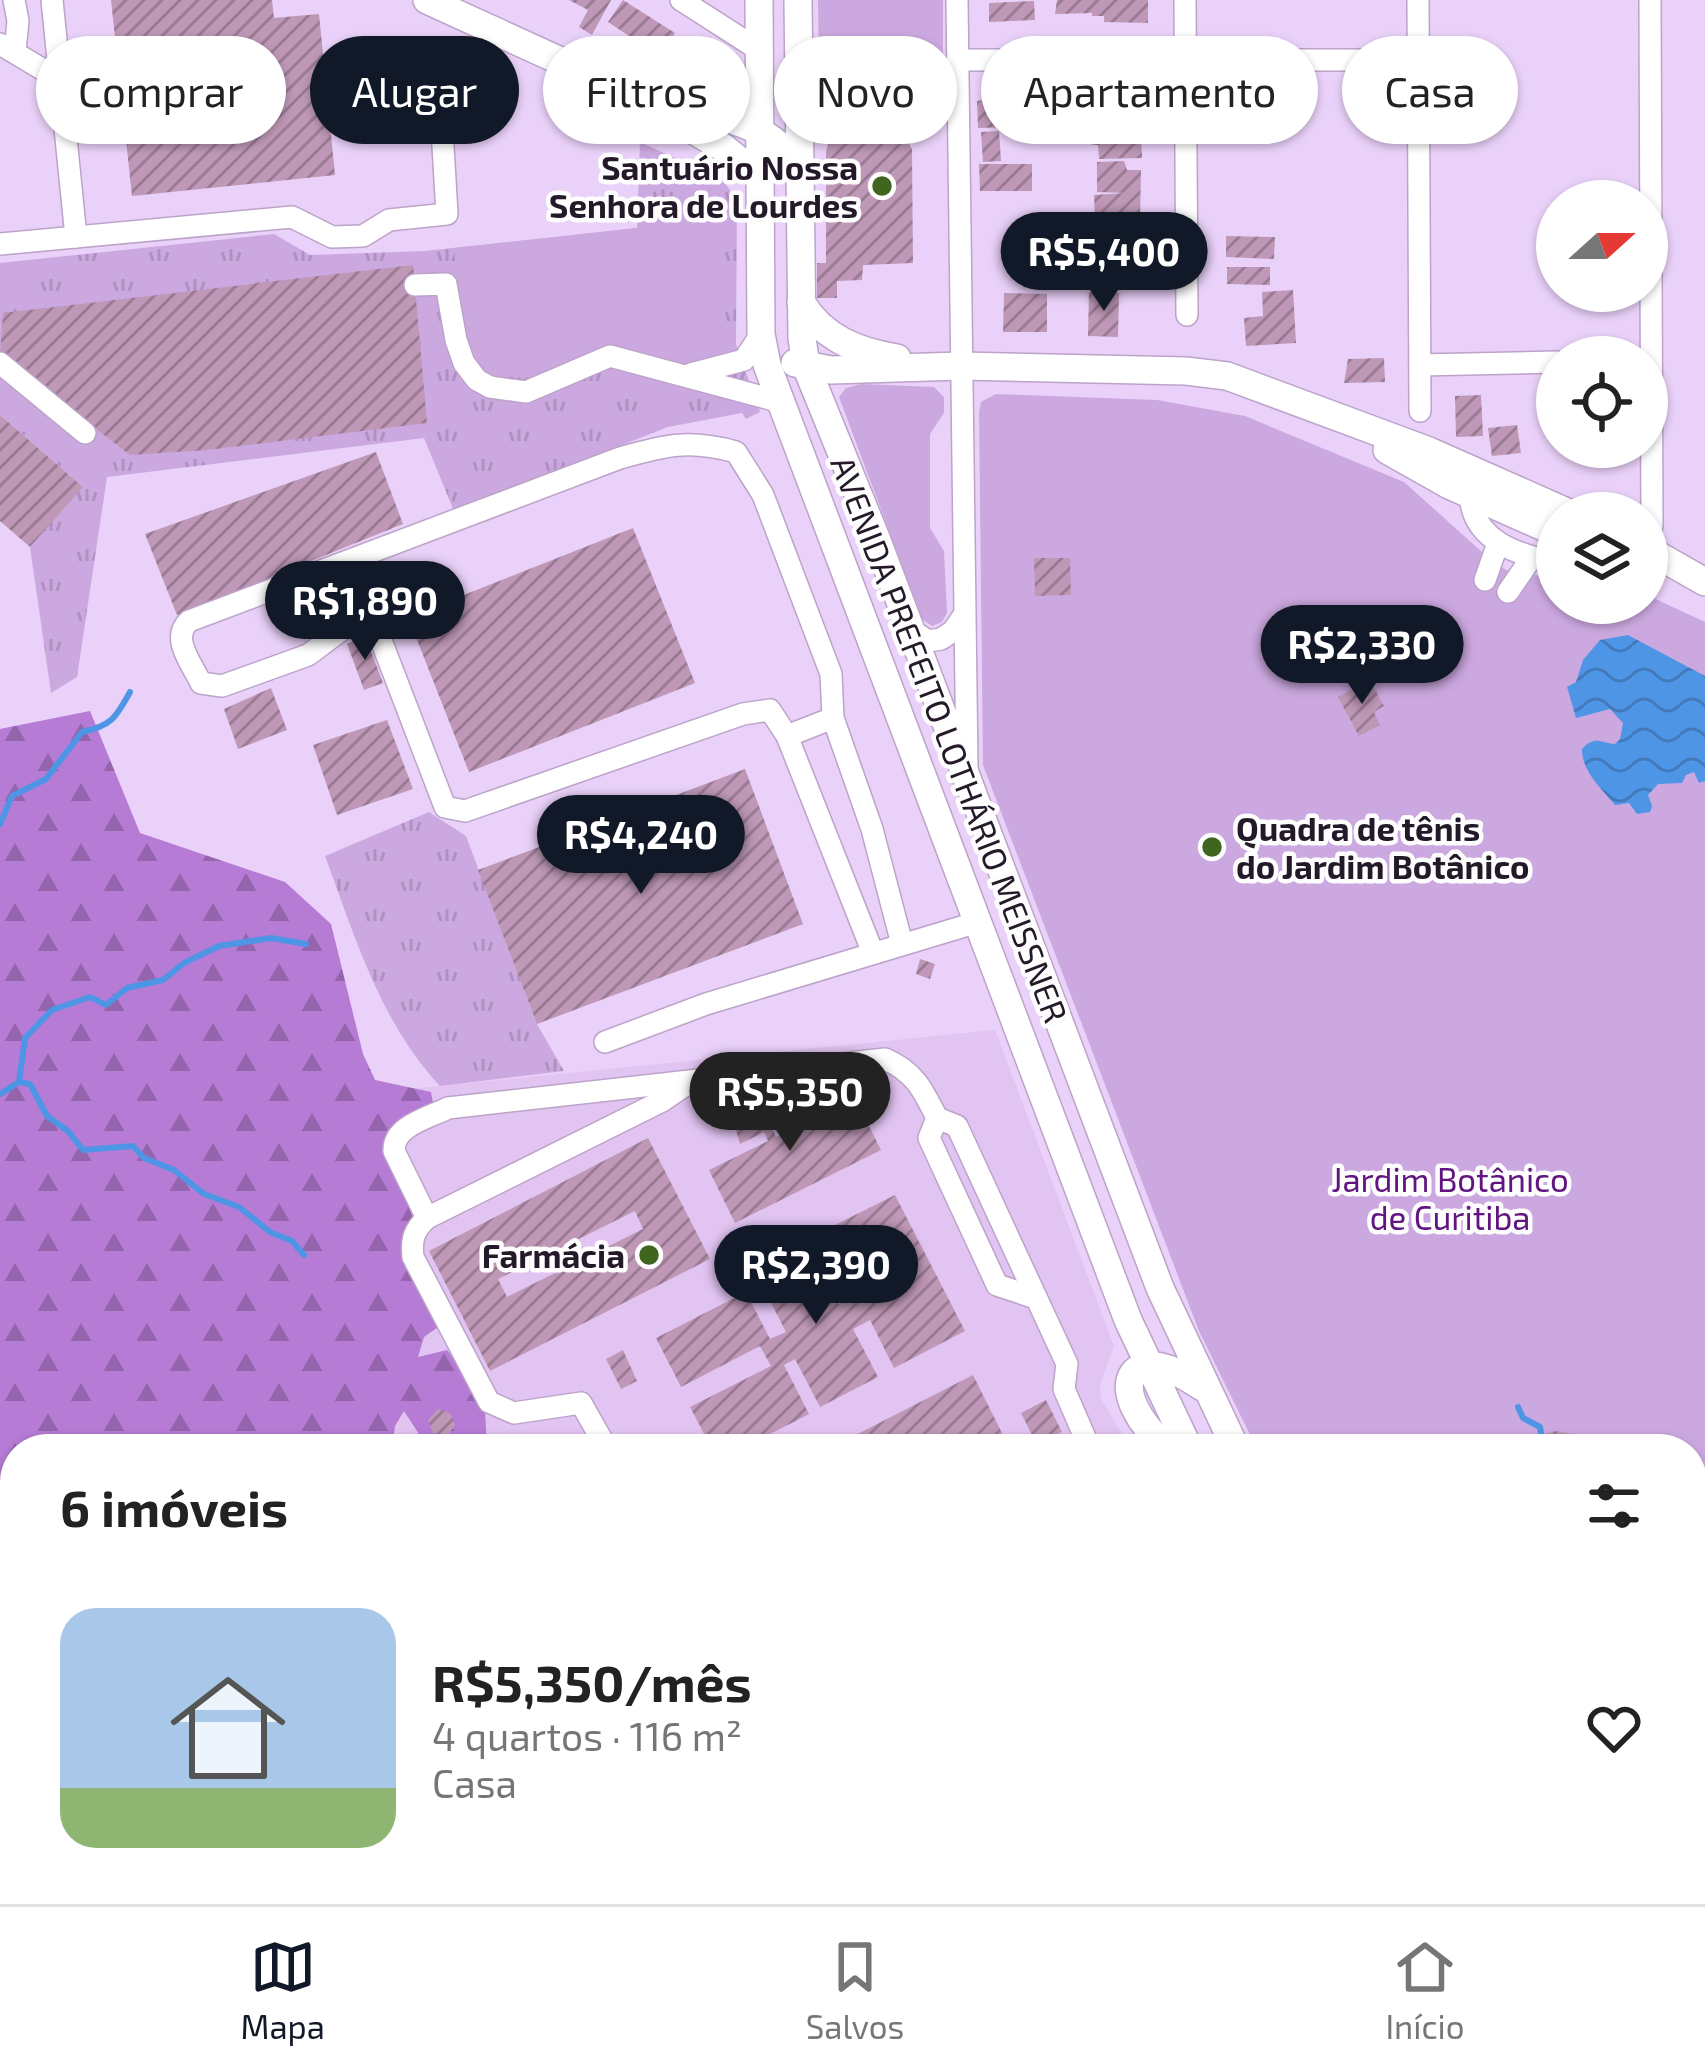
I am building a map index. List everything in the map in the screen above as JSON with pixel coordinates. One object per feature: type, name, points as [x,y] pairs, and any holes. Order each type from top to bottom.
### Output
[{"type":"main road","points":[[427,0],[543,53]]},
{"type":"main road","name":"AVENIDA PREFEITO LOTHÁRIO MEISSNER","points":[[759,0],[760,334],[781,402],[977,922],[1148,1365],[1182,1434]]},
{"type":"main road","name":"AVENIDA PREFEITO LOTHÁRIO MEISSNER","points":[[798,0],[801,302],[806,366],[876,538],[1160,1288],[1228,1434]]},
{"type":"main road","points":[[750,127],[785,147],[800,181]]},
{"type":"main road","points":[[717,144],[760,177]]},
{"type":"main road","points":[[801,302],[822,329],[848,345],[879,355],[961,366]]},
{"type":"main road","points":[[760,334],[776,351],[806,366],[831,370],[961,366],[1206,373],[1250,382],[1536,499]]},
{"type":"main road","points":[[1310,407],[1470,494],[1536,524]]},
{"type":"main road","points":[[1470,494],[1496,481]]},
{"type":"main road","points":[[838,552],[876,538]]},
{"type":"main road","points":[[1668,552],[1705,584]]},
{"type":"main road","points":[[1668,573],[1705,584]]},
{"type":"main road","points":[[990,955],[1028,941]]},
{"type":"main road","points":[[1147,1434],[1129,1402],[1127,1384],[1136,1372],[1148,1365],[1178,1370],[1206,1389]]},
{"type":"street","points":[[0,5],[12,0],[18,21],[8,48],[36,66]]},
{"type":"street","points":[[52,0],[56,36]]},
{"type":"street","points":[[681,0],[759,50]]},
{"type":"street","points":[[957,0],[957,36]]},
{"type":"street","points":[[1185,0],[1185,36]]},
{"type":"street","points":[[1418,0],[1418,36]]},
{"type":"street","points":[[1649,336],[1650,0]]},
{"type":"street","points":[[967,780],[957,60],[981,60]]},
{"type":"street","points":[[68,144],[76,236]]},
{"type":"street","points":[[0,244],[292,217],[332,237],[363,236],[389,220],[447,214],[443,144]]},
{"type":"street","points":[[1186,144],[1187,314]]},
{"type":"street","points":[[1419,144],[1420,411]]},
{"type":"street","points":[[415,285],[446,284],[464,363],[477,380],[490,387],[526,392],[610,356],[781,402]]},
{"type":"street","points":[[685,376],[744,360],[760,334]]},
{"type":"street","points":[[1420,365],[1536,362]]},
{"type":"street","points":[[0,363],[85,433]]},
{"type":"street","points":[[368,610],[308,655],[222,686],[201,683],[180,638],[189,621],[620,458],[669,444],[700,442],[736,452],[763,495],[832,674],[833,718],[880,859],[902,944]]},
{"type":"street","points":[[1470,494],[1474,521],[1498,543],[1536,558]]},
{"type":"street","points":[[1485,580],[1498,543]]},
{"type":"street","points":[[1508,592],[1532,557]]},
{"type":"street","points":[[351,562],[445,808],[465,811],[743,714],[770,710],[788,736],[873,952]]},
{"type":"street","points":[[910,629],[928,641],[941,639],[964,615]]},
{"type":"street","points":[[788,736],[833,718]]},
{"type":"street","points":[[841,873],[880,859]]},
{"type":"street","points":[[605,1042],[706,1004],[977,922]]},
{"type":"street","points":[[427,1218],[394,1151],[394,1141],[399,1133],[448,1108],[885,1059],[905,1068],[921,1084],[937,1118],[957,1126],[1067,1364],[1064,1389],[1084,1434]]},
{"type":"street","points":[[599,1434],[581,1403],[514,1414],[489,1402],[413,1257],[411,1243],[427,1218],[695,1079]]},
{"type":"shaded area","points":[[90,711],[140,833],[285,882],[331,924],[363,1054],[375,1080],[409,1089],[995,1030],[1114,1346],[1100,1385],[1101,1399],[1122,1434],[0,1434],[0,729]]},
{"type":"green space","points":[[818,0],[943,0],[943,36],[818,36]]},
{"type":"green space","points":[[640,144],[726,184],[737,202],[736,344],[760,412],[746,419],[742,413],[668,427],[454,511],[424,438],[107,477],[77,677],[51,693],[30,547],[82,486],[0,415],[0,263],[274,234],[310,255],[425,251],[637,228]]},
{"type":"green space","points":[[722,219],[727,357],[701,368],[648,361],[612,350],[581,354],[526,378],[494,375],[474,350],[463,347],[454,248]]},
{"type":"green space","points":[[861,384],[934,387],[944,397],[944,413],[930,434],[930,528],[944,551],[947,613],[932,626],[922,619],[839,397],[846,388]]},
{"type":"green space","name":"Jardim Botânico de Curitiba","points":[[996,394],[1157,400],[1245,416],[1404,482],[1492,561],[1506,570],[1536,575],[1536,624],[1668,624],[1668,605],[1705,622],[1705,1434],[1250,1434],[1199,1331],[983,765],[981,402]]},
{"type":"green space","points":[[90,711],[140,833],[285,882],[331,924],[363,1054],[375,1080],[431,1092],[429,1108],[387,1131],[387,1147],[412,1215],[411,1235],[441,1325],[424,1337],[418,1357],[447,1350],[485,1410],[486,1434],[419,1434],[404,1411],[394,1434],[0,1434],[0,729]]},
{"type":"green space","points":[[429,812],[466,836],[537,1024],[564,1071],[440,1086],[385,1006],[325,856]]},
{"type":"water","points":[[1628,635],[1705,676],[1705,781],[1699,783],[1694,772],[1682,783],[1658,784],[1648,795],[1650,812],[1637,814],[1629,803],[1615,805],[1593,779],[1583,757],[1582,749],[1591,742],[1615,744],[1623,723],[1610,709],[1576,718],[1567,687],[1576,682],[1583,660],[1600,640]]},
{"type":"building","points":[[111,0],[272,0],[274,18],[319,14],[321,36],[310,36],[310,144],[332,144],[335,175],[132,196],[126,144],[286,144],[286,36],[115,36]]},
{"type":"building","points":[[569,0],[611,0],[592,35],[579,27],[588,10]]},
{"type":"building","points":[[623,0],[675,33],[629,36],[608,22]]},
{"type":"building","points":[[1057,0],[1148,0],[1148,23],[1104,22],[1104,16],[1092,13],[1055,14]]},
{"type":"building","points":[[1034,1],[1035,20],[989,22],[989,3]]},
{"type":"building","points":[[981,100],[981,128],[978,128],[977,101]]},
{"type":"building","name":"Santuário Nossa Senhora de Lourdes","points":[[828,144],[910,144],[912,150],[913,263],[863,265],[862,280],[837,281],[837,298],[817,298],[817,263],[826,263]]},
{"type":"building","points":[[982,144],[1000,144],[1001,161],[983,162]]},
{"type":"building","points":[[1141,144],[1142,158],[1099,159],[1098,145],[1092,145]]},
{"type":"building","points":[[1124,161],[1127,170],[1141,170],[1140,221],[1095,219],[1094,195],[1125,193],[1097,192],[1097,162]]},
{"type":"building","points":[[979,164],[1032,164],[1032,191],[980,191]]},
{"type":"building","points":[[1072,228],[1139,228],[1140,256],[1073,256]]},
{"type":"building","points":[[1226,236],[1275,237],[1274,259],[1226,257]]},
{"type":"building","points":[[413,265],[427,423],[130,455],[0,355],[3,313]]},
{"type":"building","points":[[1227,267],[1270,267],[1270,285],[1227,284]]},
{"type":"building","points":[[1293,290],[1296,343],[1246,346],[1244,318],[1263,316],[1262,292]]},
{"type":"building","points":[[1089,292],[1119,293],[1118,337],[1088,336]]},
{"type":"building","points":[[1004,293],[1047,294],[1047,332],[1003,332]]},
{"type":"building","points":[[1384,358],[1385,382],[1344,383],[1348,359]]},
{"type":"building","points":[[1481,395],[1483,436],[1456,437],[1455,396]]},
{"type":"building","points":[[0,415],[83,487],[30,547],[0,521]]},
{"type":"building","points":[[1517,425],[1521,453],[1492,456],[1488,428]]},
{"type":"building","points":[[376,452],[403,524],[177,615],[145,534]]},
{"type":"building","points":[[633,528],[695,683],[469,772],[408,617]]},
{"type":"building","points":[[1034,558],[1070,558],[1071,595],[1035,596]]},
{"type":"building","points":[[365,635],[383,683],[364,690],[347,644]]},
{"type":"building","points":[[1370,681],[1384,706],[1374,712],[1380,725],[1359,736],[1338,697]]},
{"type":"building","points":[[271,688],[287,730],[238,749],[224,709]]},
{"type":"building","points":[[387,720],[413,789],[337,815],[313,745]]},
{"type":"building","points":[[745,769],[803,924],[537,1024],[478,870]]},
{"type":"building","points":[[920,959],[935,964],[930,979],[916,974]]},
{"type":"building","points":[[764,1096],[785,1101],[799,1115],[772,1128],[776,1137],[855,1098],[881,1150],[735,1223],[709,1170],[768,1141],[764,1132],[740,1144],[735,1127],[743,1106],[754,1105]]},
{"type":"building","name":"Farmácia","points":[[648,1138],[710,1259],[490,1371],[429,1251]],"holes":[[[635,1211],[643,1229],[507,1297],[498,1279]]]},
{"type":"building","points":[[895,1195],[965,1331],[894,1368],[870,1320],[853,1329],[878,1377],[820,1407],[795,1359],[784,1365],[809,1414],[770,1434],[704,1434],[690,1407],[771,1366],[760,1346],[681,1387],[656,1338],[746,1292],[770,1339],[786,1332],[753,1268],[807,1241],[839,1304],[856,1295],[823,1231]]},
{"type":"building","points":[[623,1350],[637,1381],[621,1389],[606,1359]]},
{"type":"building","points":[[973,1375],[1002,1434],[858,1434]]},
{"type":"building","points":[[1046,1400],[1062,1432],[1032,1434],[1021,1413]]},
{"type":"building","points":[[438,1409],[450,1413],[455,1425],[448,1434],[438,1434],[428,1420]]},
{"type":"waterway","points":[[0,824],[12,796],[46,779],[82,732],[112,719],[130,692]]},
{"type":"waterway","points":[[19,1082],[25,1038],[52,1010],[90,997],[106,1005],[127,988],[163,980],[184,963],[219,946],[271,938],[306,944]]},
{"type":"waterway","points":[[19,1082],[30,1084],[47,1116],[83,1150],[133,1146],[144,1158],[174,1170],[204,1194],[239,1207],[270,1232],[292,1241],[304,1255]]},
{"type":"waterway","points":[[0,1094],[19,1082]]},
{"type":"waterway","points":[[1518,1407],[1523,1418],[1540,1427],[1541,1434]]},
{"type":"place","name":"Santuário Nossa Senhora de Lourdes","points":[[882,186]]},
{"type":"place","name":"Quadra de tênis do Jardim Botânico","points":[[1212,847]]},
{"type":"place","name":"Farmácia","points":[[649,1255]]}]
